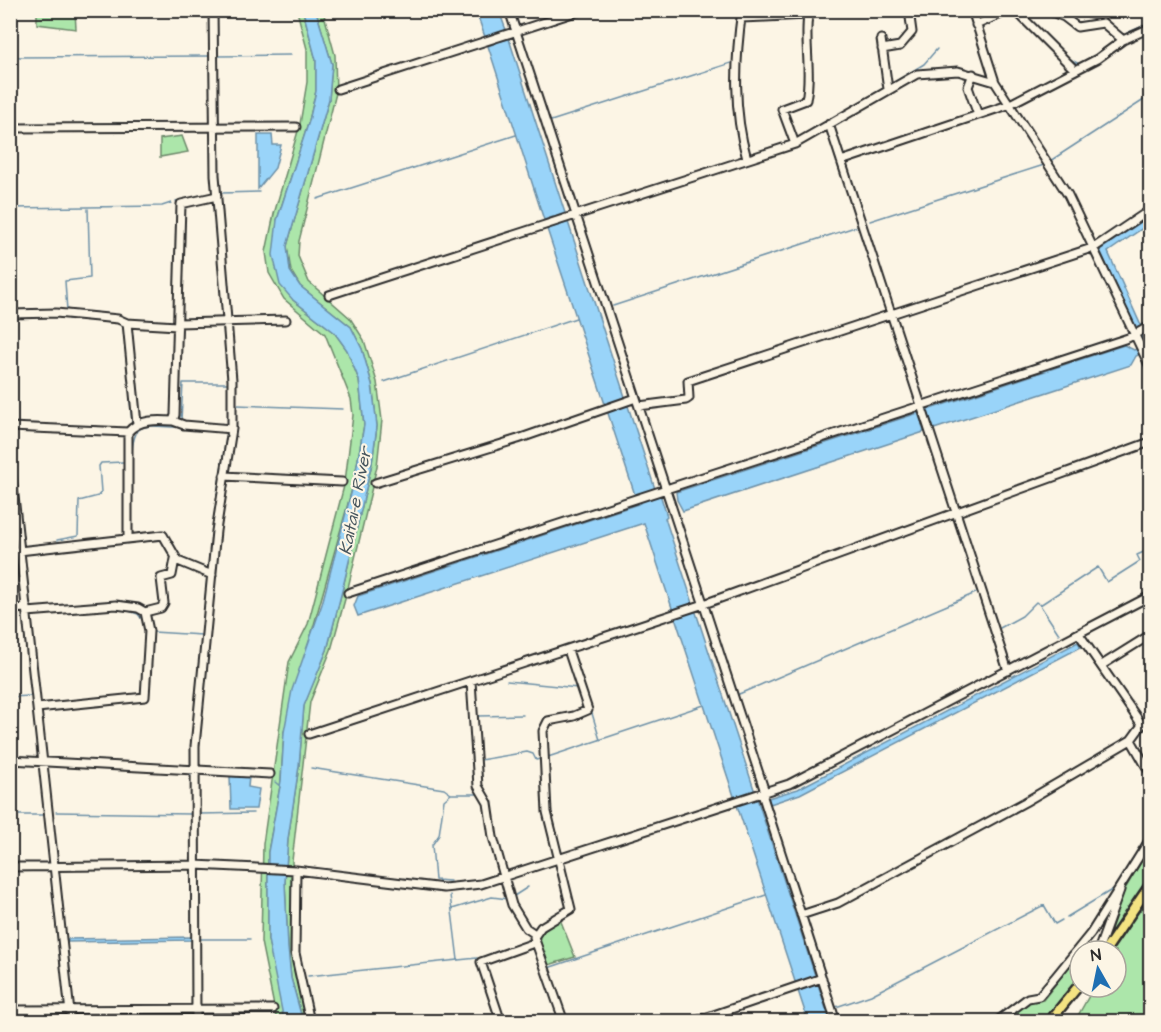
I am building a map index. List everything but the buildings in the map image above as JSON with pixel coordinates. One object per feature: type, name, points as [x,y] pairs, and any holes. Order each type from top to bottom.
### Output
[{"type":"main road","points":[[1113,939],[1150,885]]},
{"type":"main road","points":[[1049,1022],[1068,999]]},
{"type":"street","points":[[196,1022],[194,768],[212,575],[231,429],[232,380],[217,196],[213,10]]},
{"type":"street","points":[[509,10],[765,792],[763,797],[820,979],[836,1022]]},
{"type":"street","points":[[338,89],[582,10]]},
{"type":"street","points":[[747,159],[741,140],[736,89],[741,14],[808,15],[822,10]]},
{"type":"street","points":[[882,49],[900,46],[912,32],[909,10]]},
{"type":"street","points":[[972,10],[995,82],[1068,195],[1095,247],[1150,367]]},
{"type":"street","points":[[976,25],[1010,10]]},
{"type":"street","points":[[1015,10],[1075,70]]},
{"type":"street","points":[[1047,10],[1064,17],[1077,27],[1103,23],[1123,40]]},
{"type":"street","points":[[795,144],[782,109],[806,100],[808,83],[805,35],[808,15]]},
{"type":"street","points":[[841,161],[1008,105],[1103,56],[1123,40],[1150,28]]},
{"type":"street","points":[[880,39],[888,89]]},
{"type":"street","points":[[329,296],[795,144],[909,76],[926,72],[958,71],[995,82]]},
{"type":"street","points":[[973,74],[968,87],[978,115]]},
{"type":"street","points":[[829,124],[1008,671]]},
{"type":"street","points":[[10,128],[296,127]]},
{"type":"street","points":[[173,422],[181,204],[217,196]]},
{"type":"street","points":[[375,483],[518,439],[628,401],[686,400],[689,398],[688,381],[1095,247],[1150,210]]},
{"type":"street","points":[[10,314],[98,316],[127,323],[178,324],[286,320]]},
{"type":"street","points":[[127,323],[137,424]]},
{"type":"street","points":[[348,593],[922,406],[1148,328]]},
{"type":"street","points":[[10,427],[128,432],[137,424],[173,422],[231,429]]},
{"type":"street","points":[[128,432],[128,538]]},
{"type":"street","points":[[309,734],[696,607],[1150,442]]},
{"type":"street","points":[[10,459],[71,1022]]},
{"type":"street","points":[[224,477],[342,482]]},
{"type":"street","points":[[10,552],[163,535],[175,559],[172,575],[161,581],[164,603],[162,608],[145,612],[138,608],[116,605],[10,609]]},
{"type":"street","points":[[175,559],[212,575]]},
{"type":"street","points":[[10,867],[195,865],[294,870],[444,888],[481,884],[757,795],[817,772],[1150,596]]},
{"type":"street","points":[[37,708],[146,697],[149,631],[145,612]]},
{"type":"street","points":[[1079,634],[1142,725]]},
{"type":"street","points":[[1102,665],[1150,635]]},
{"type":"street","points":[[564,1022],[534,943],[534,934],[541,927],[572,909],[546,802],[543,731],[548,721],[574,716],[588,710],[568,650]]},
{"type":"street","points":[[471,681],[477,784],[488,803],[493,837],[506,876],[512,905],[525,926],[534,934]]},
{"type":"street","points":[[801,915],[838,903],[1025,802],[1131,740],[1142,725],[1150,719]]},
{"type":"street","points":[[1131,740],[1150,773]]},
{"type":"street","points":[[10,760],[194,768],[270,774]]},
{"type":"street","points":[[998,1021],[1028,998],[1041,994],[1090,933],[1150,839]]},
{"type":"street","points":[[294,870],[295,953],[310,1022]]},
{"type":"street","points":[[1102,939],[1120,888]]},
{"type":"street","points":[[501,1022],[482,963],[534,943]]},
{"type":"street","points":[[693,1022],[820,979]]},
{"type":"street","points":[[10,1010],[273,1009]]},
{"type":"shaded area","points":[[75,1010],[193,1010],[193,1021],[74,1022]]},
{"type":"green space","points":[[37,11],[75,11],[76,29],[37,24]]},
{"type":"green space","points":[[297,11],[303,11],[316,60],[316,91],[309,121],[277,220],[293,300],[334,332],[347,350],[359,380],[364,425],[354,482],[284,732],[281,781],[268,852],[268,940],[284,1010],[284,1022],[277,1021],[261,942],[263,844],[289,662],[308,624],[345,482],[353,415],[351,399],[325,334],[284,299],[269,273],[266,252],[274,214],[300,124],[307,82],[307,49]]},
{"type":"green space","points":[[316,11],[323,11],[335,55],[336,93],[299,241],[298,256],[309,282],[350,318],[364,340],[377,382],[382,420],[377,466],[347,592],[331,650],[310,702],[292,861],[293,954],[308,1022],[303,1021],[291,978],[285,882],[288,839],[299,766],[304,705],[327,650],[372,463],[377,426],[372,384],[362,349],[351,327],[300,286],[291,271],[287,246],[329,99],[332,64]]},
{"type":"green space","points":[[182,136],[188,152],[160,157],[160,139]]},
{"type":"green space","points":[[1150,847],[1150,876],[1108,939],[1105,939],[1125,889]]},
{"type":"green space","points":[[1150,895],[1150,1021],[1075,1021],[1087,999],[1128,999],[1128,939],[1120,939]]},
{"type":"green space","points":[[560,919],[575,957],[545,966],[538,944],[540,934]]},
{"type":"green space","points":[[1068,968],[1068,991],[1043,1021],[1006,1021],[1032,1000],[1043,1000]]},
{"type":"water","name":"Kaitai-e River","points":[[303,11],[316,11],[332,64],[329,99],[287,246],[290,271],[300,286],[351,327],[362,349],[372,384],[377,426],[372,463],[327,650],[304,706],[285,882],[291,978],[303,1022],[284,1021],[268,940],[268,852],[281,781],[284,732],[292,690],[322,604],[354,482],[364,425],[359,380],[347,350],[334,332],[293,300],[280,285],[273,255],[277,220],[309,121],[316,91],[316,60]]},
{"type":"water","points":[[476,11],[499,11],[506,30],[498,33],[501,41],[509,39],[565,213],[557,216],[560,225],[568,222],[657,495],[660,494],[667,516],[665,518],[830,1021],[808,1021],[644,523],[358,616],[354,606],[358,596],[638,504],[547,229],[556,226],[553,217],[544,220],[488,46],[496,43],[493,35],[485,37]]},
{"type":"water","points":[[258,135],[272,135],[273,145],[281,145],[275,168],[258,189]]},
{"type":"water","points":[[1150,216],[1150,223],[1108,252],[1150,346],[1150,359],[1146,351],[1136,356],[1131,365],[934,429],[931,421],[922,424],[924,432],[683,511],[677,500],[676,492],[918,413],[921,421],[930,418],[927,410],[1124,345],[1134,350],[1143,346],[1100,250]]},
{"type":"water","points":[[1078,642],[1081,647],[800,794],[770,804],[768,798],[798,789]]},
{"type":"water","points":[[230,776],[249,777],[248,787],[259,789],[256,809],[231,809]]},
{"type":"water","points":[[192,937],[192,940],[67,942],[67,939]]},
{"type":"waterway","points":[[1127,33],[1150,23]]},
{"type":"waterway","points":[[1113,43],[1118,38]]},
{"type":"waterway","points":[[893,83],[924,64],[937,49]]},
{"type":"waterway","points":[[217,56],[291,55]]},
{"type":"waterway","points":[[10,57],[210,56]]},
{"type":"waterway","points":[[1068,58],[1079,64]]},
{"type":"waterway","points":[[551,121],[731,63]]},
{"type":"waterway","points":[[799,138],[884,88]]},
{"type":"waterway","points":[[1050,161],[1150,96]]},
{"type":"waterway","points":[[317,199],[516,135]]},
{"type":"waterway","points":[[870,221],[1044,165]]},
{"type":"waterway","points":[[221,193],[259,192]]},
{"type":"waterway","points":[[176,201],[202,196]]},
{"type":"waterway","points":[[10,208],[162,206],[171,203]]},
{"type":"waterway","points":[[67,311],[65,281],[90,278],[88,209]]},
{"type":"waterway","points":[[613,306],[858,226]]},
{"type":"waterway","points":[[384,382],[576,318]]},
{"type":"waterway","points":[[68,319],[79,319]]},
{"type":"waterway","points":[[115,322],[123,326],[125,333]]},
{"type":"waterway","points":[[127,364],[130,395]]},
{"type":"waterway","points":[[181,420],[183,383],[228,383],[228,425]]},
{"type":"waterway","points":[[130,400],[132,423]]},
{"type":"waterway","points":[[237,405],[343,409]]},
{"type":"waterway","points":[[132,455],[135,435],[139,430],[150,426],[178,427]]},
{"type":"waterway","points":[[217,495],[227,433]]},
{"type":"waterway","points":[[57,540],[78,536],[79,501],[98,496],[101,492],[99,466],[101,463],[123,462]]},
{"type":"waterway","points":[[213,528],[216,502]]},
{"type":"waterway","points":[[208,570],[212,533]]},
{"type":"waterway","points":[[24,546],[44,544]]},
{"type":"waterway","points":[[1059,634],[1040,605],[1098,567],[1107,582],[1140,561],[1137,555],[1146,551],[1145,547],[1150,544]]},
{"type":"waterway","points":[[198,675],[207,579]]},
{"type":"waterway","points":[[739,694],[978,592]]},
{"type":"waterway","points":[[1000,628],[1022,616],[1036,602],[1040,605]]},
{"type":"waterway","points":[[129,611],[138,614],[144,622]]},
{"type":"waterway","points":[[153,632],[202,635]]},
{"type":"waterway","points":[[507,681],[578,688]]},
{"type":"waterway","points":[[193,732],[198,682]]},
{"type":"waterway","points":[[10,697],[31,696]]},
{"type":"waterway","points":[[548,757],[704,705]]},
{"type":"waterway","points":[[591,710],[600,740]]},
{"type":"waterway","points":[[479,742],[477,716],[523,715]]},
{"type":"waterway","points":[[191,765],[192,749]]},
{"type":"waterway","points":[[479,752],[481,784]]},
{"type":"waterway","points":[[480,760],[527,752],[533,754],[536,760],[540,759]]},
{"type":"waterway","points":[[311,768],[444,789],[451,794]]},
{"type":"waterway","points":[[191,773],[191,858]]},
{"type":"waterway","points":[[275,782],[281,787]]},
{"type":"waterway","points":[[450,881],[435,880],[432,845],[439,835],[444,800],[451,794],[478,794]]},
{"type":"waterway","points":[[56,812],[191,814]]},
{"type":"waterway","points":[[200,814],[253,813]]},
{"type":"waterway","points":[[10,815],[42,815]]},
{"type":"waterway","points":[[191,871],[192,937]]},
{"type":"waterway","points":[[514,896],[528,887]]},
{"type":"waterway","points":[[1067,917],[1115,888]]},
{"type":"waterway","points":[[450,895],[458,960]]},
{"type":"waterway","points":[[548,968],[766,895]]},
{"type":"waterway","points":[[452,909],[492,897],[508,899]]},
{"type":"waterway","points":[[836,1007],[871,995],[1044,905],[1055,924],[1062,920]]},
{"type":"waterway","points":[[200,939],[250,939]]},
{"type":"waterway","points":[[308,976],[477,958]]}]
